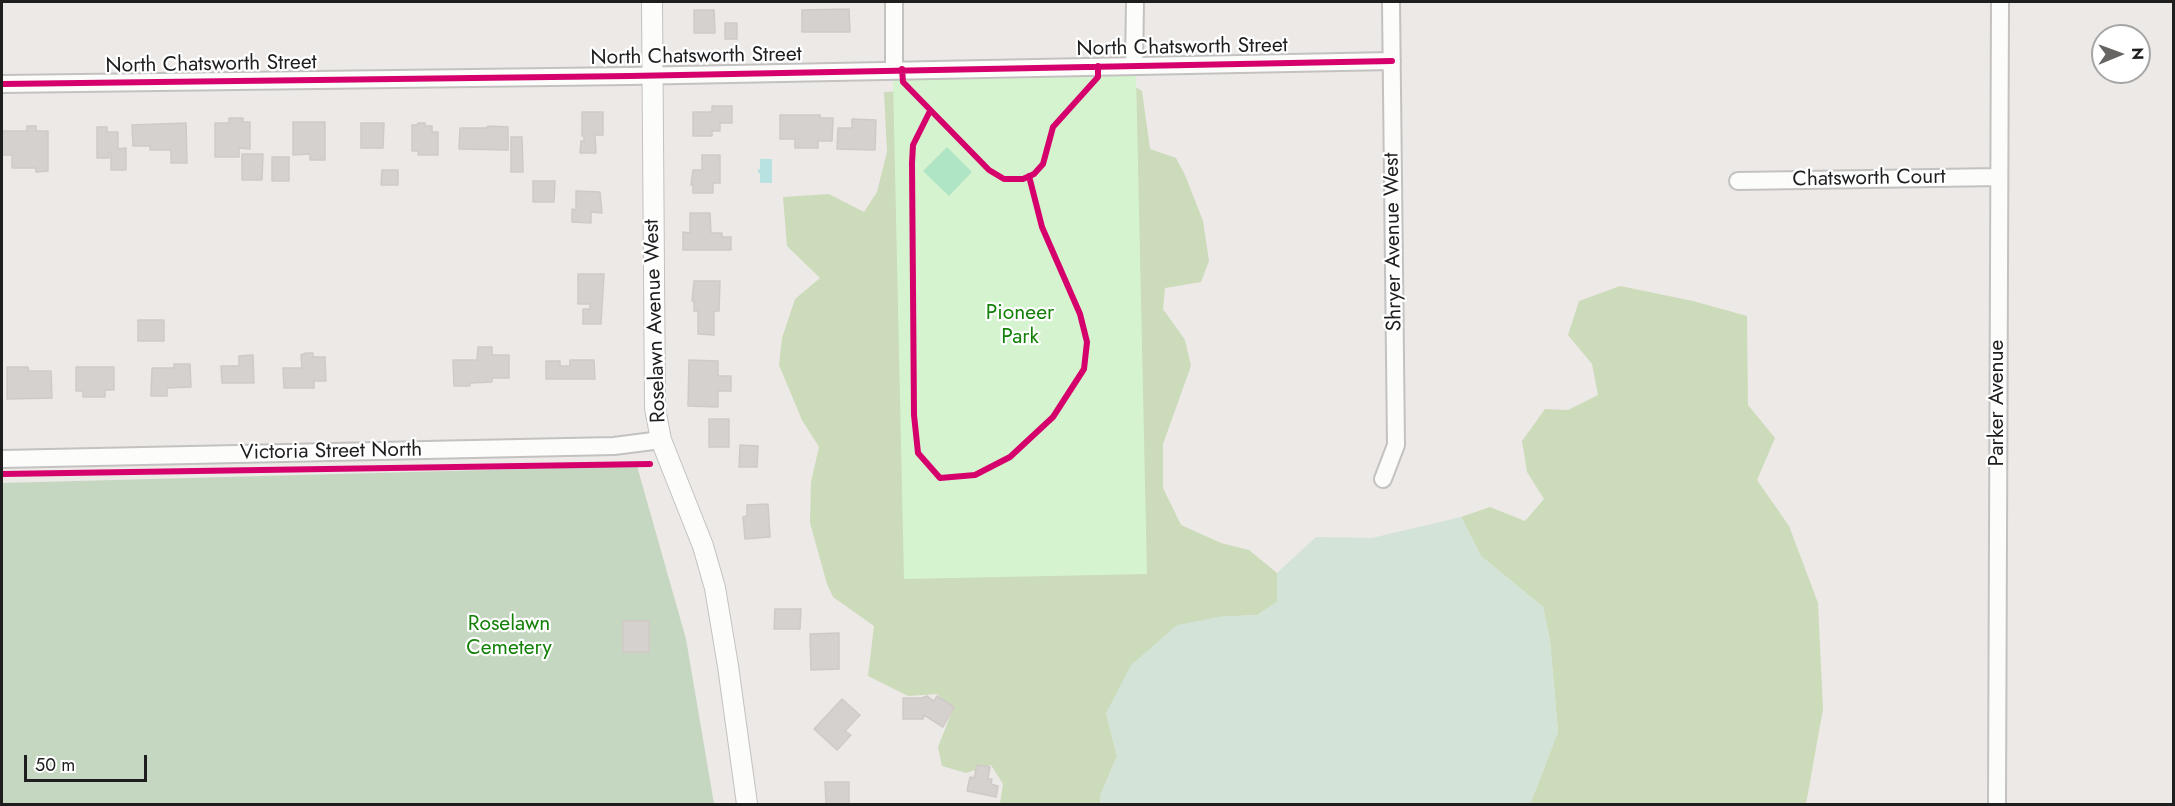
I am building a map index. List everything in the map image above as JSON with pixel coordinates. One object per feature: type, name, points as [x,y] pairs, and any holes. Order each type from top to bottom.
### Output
[{"type":"street","name":"Roselawn Avenue West","points":[[652,2],[655,408],[661,440],[703,546],[715,588],[747,804]]},
{"type":"street","points":[[894,2],[894,69]]},
{"type":"street","points":[[1134,66],[1135,2]]},
{"type":"street","name":"Shryer Avenue West","points":[[1383,479],[1396,445],[1391,2]]},
{"type":"street","name":"Parker Avenue","points":[[1997,804],[2000,2]]},
{"type":"street","name":"North Chatsworth Street","points":[[2,84],[1392,61]]},
{"type":"street","name":"Chatsworth Court","points":[[1738,181],[1999,177]]},
{"type":"street","name":"Victoria Street North","points":[[2,459],[614,446],[661,440]]},
{"type":"green space","name":"Pioneer Park","points":[[1136,73],[1147,574],[904,579],[893,79]]},
{"type":"green space","points":[[1123,80],[1142,91],[1150,149],[1176,158],[1185,175],[1203,221],[1209,261],[1201,282],[1165,288],[1163,309],[1185,340],[1191,366],[1163,444],[1163,488],[1181,525],[1221,543],[1249,550],[1277,573],[1277,602],[1257,615],[1218,617],[1106,713],[1117,756],[1100,796],[1100,804],[977,804],[1000,803],[1003,784],[991,765],[966,773],[942,766],[938,747],[953,709],[937,694],[908,696],[868,676],[874,626],[833,597],[827,584],[810,523],[811,482],[819,447],[802,420],[779,365],[782,338],[795,299],[820,278],[787,246],[783,197],[829,194],[864,212],[877,192],[887,152],[884,92]]},
{"type":"green space","points":[[947,147],[972,172],[949,196],[923,171]]},
{"type":"green space","points":[[1620,286],[1693,301],[1747,316],[1748,405],[1775,438],[1757,480],[1789,526],[1818,603],[1823,709],[1806,804],[1530,804],[1558,732],[1550,641],[1543,607],[1481,556],[1461,517],[1490,507],[1525,521],[1544,499],[1527,472],[1522,441],[1545,409],[1568,410],[1598,395],[1592,364],[1568,335],[1579,301]]},
{"type":"green space","name":"Roselawn Cemetery","points":[[637,466],[686,639],[714,804],[2,804],[2,483]]},
{"type":"green space","points":[[1461,517],[1481,556],[1543,607],[1550,641],[1558,732],[1530,804],[1100,804],[1100,796],[1117,756],[1106,713],[1131,665],[1177,625],[1218,617],[1257,615],[1277,602],[1277,573],[1316,537],[1372,538]]},
{"type":"water","points":[[760,159],[772,159],[772,183],[760,183],[758,169],[760,169]]},
{"type":"building","points":[[849,9],[850,32],[802,32],[802,10]]},
{"type":"building","points":[[694,10],[714,10],[715,33],[694,33]]},
{"type":"building","points":[[725,23],[737,23],[737,39],[725,39]]},
{"type":"building","points":[[712,106],[732,106],[732,123],[720,123],[720,131],[712,131],[712,136],[693,136],[693,112],[712,112]]},
{"type":"building","points":[[582,112],[603,112],[603,135],[595,135],[596,153],[580,153],[581,141],[584,141]]},
{"type":"building","points":[[780,115],[820,115],[820,118],[833,118],[832,141],[818,141],[818,148],[795,148],[795,139],[780,139]]},
{"type":"building","points":[[229,118],[243,118],[243,122],[250,122],[250,149],[239,148],[239,157],[215,157],[215,123],[229,123]]},
{"type":"building","points":[[852,119],[876,120],[875,150],[837,149],[838,128],[852,128]]},
{"type":"building","points":[[293,122],[325,122],[325,160],[310,160],[310,154],[293,155]]},
{"type":"building","points":[[186,123],[187,163],[171,163],[171,150],[150,150],[150,146],[133,146],[132,125]]},
{"type":"building","points":[[361,123],[384,123],[383,148],[361,148]]},
{"type":"building","points":[[418,123],[432,126],[432,132],[438,132],[438,155],[418,155],[419,151],[412,151],[412,125]]},
{"type":"building","points":[[27,126],[36,126],[36,131],[48,131],[48,171],[36,172],[36,168],[12,168],[12,155],[2,155],[2,131],[27,131]]},
{"type":"building","points":[[488,126],[508,127],[508,150],[459,149],[460,128],[487,128]]},
{"type":"building","points":[[97,127],[107,127],[107,132],[118,132],[118,149],[126,148],[126,170],[111,170],[111,153],[109,153],[109,158],[97,158]]},
{"type":"building","points":[[511,137],[522,137],[523,172],[511,172]]},
{"type":"building","points":[[242,154],[263,154],[262,180],[242,180]]},
{"type":"building","points":[[702,155],[720,155],[720,183],[713,183],[713,193],[693,193],[693,185],[691,185],[693,170],[702,170]]},
{"type":"building","points":[[272,157],[289,157],[289,181],[272,181]]},
{"type":"building","points":[[382,170],[398,170],[398,185],[381,185]]},
{"type":"building","points":[[533,181],[555,181],[554,202],[533,202]]},
{"type":"building","points":[[576,191],[600,192],[602,213],[591,212],[591,223],[572,222],[572,209],[576,210]]},
{"type":"building","points":[[690,213],[710,213],[711,233],[722,233],[722,237],[731,237],[731,250],[683,250],[683,232],[690,233]]},
{"type":"building","points":[[578,274],[604,274],[601,324],[583,324],[583,309],[590,309],[590,304],[578,304]]},
{"type":"building","points":[[694,281],[720,281],[719,311],[714,311],[714,335],[698,334],[698,311],[694,311],[694,301],[692,301]]},
{"type":"building","points":[[138,320],[164,320],[164,341],[138,341]]},
{"type":"building","points":[[478,347],[492,347],[492,355],[509,355],[509,378],[492,378],[492,382],[454,386],[453,360],[477,360]]},
{"type":"building","points":[[313,353],[313,357],[325,357],[326,381],[314,381],[314,388],[284,388],[283,368],[302,368],[301,355]]},
{"type":"building","points":[[253,355],[254,383],[222,383],[221,366],[239,366],[239,356]]},
{"type":"building","points":[[570,360],[594,360],[595,379],[546,379],[546,361],[560,361],[560,366],[570,366]]},
{"type":"building","points":[[689,360],[718,361],[718,376],[731,376],[731,391],[718,391],[718,407],[688,406]]},
{"type":"building","points":[[174,364],[190,364],[191,387],[167,388],[167,396],[151,396],[152,368],[174,368]]},
{"type":"building","points":[[7,367],[28,367],[29,371],[51,371],[52,398],[7,399]]},
{"type":"building","points":[[76,367],[114,367],[114,390],[105,390],[105,397],[83,397],[83,391],[76,391]]},
{"type":"building","points":[[709,419],[729,419],[729,447],[709,447]]},
{"type":"building","points":[[740,445],[758,446],[757,467],[739,467]]},
{"type":"building","points":[[768,504],[770,537],[745,539],[743,517],[747,516],[747,505]]},
{"type":"building","points":[[775,609],[801,609],[800,629],[774,629]]},
{"type":"building","points":[[623,621],[649,621],[649,652],[623,652]]},
{"type":"building","points":[[839,633],[839,669],[811,670],[810,634]]},
{"type":"building","points":[[927,696],[934,701],[937,696],[954,707],[943,727],[924,715],[923,719],[903,719],[903,698]]},
{"type":"building","points":[[842,699],[860,715],[845,731],[851,735],[837,750],[814,729]]},
{"type":"building","points":[[977,765],[990,767],[988,779],[992,779],[991,784],[998,786],[996,797],[967,791],[970,777],[974,778]]},
{"type":"building","points":[[825,782],[849,782],[849,804],[826,804]]},
{"type":"cycle path","points":[[2,84],[630,76],[1392,61]]},
{"type":"cycle path","points":[[902,69],[903,82],[989,170],[1004,179],[1023,179],[1034,174],[1043,164],[1053,127],[1098,77],[1098,66]]},
{"type":"cycle path","points":[[930,111],[913,145],[912,163],[914,415],[918,453],[940,478],[975,475],[1010,457],[1053,417],[1084,369],[1087,342],[1080,314],[1042,227],[1029,176]]},
{"type":"cycle path","points":[[2,474],[650,464]]}]
